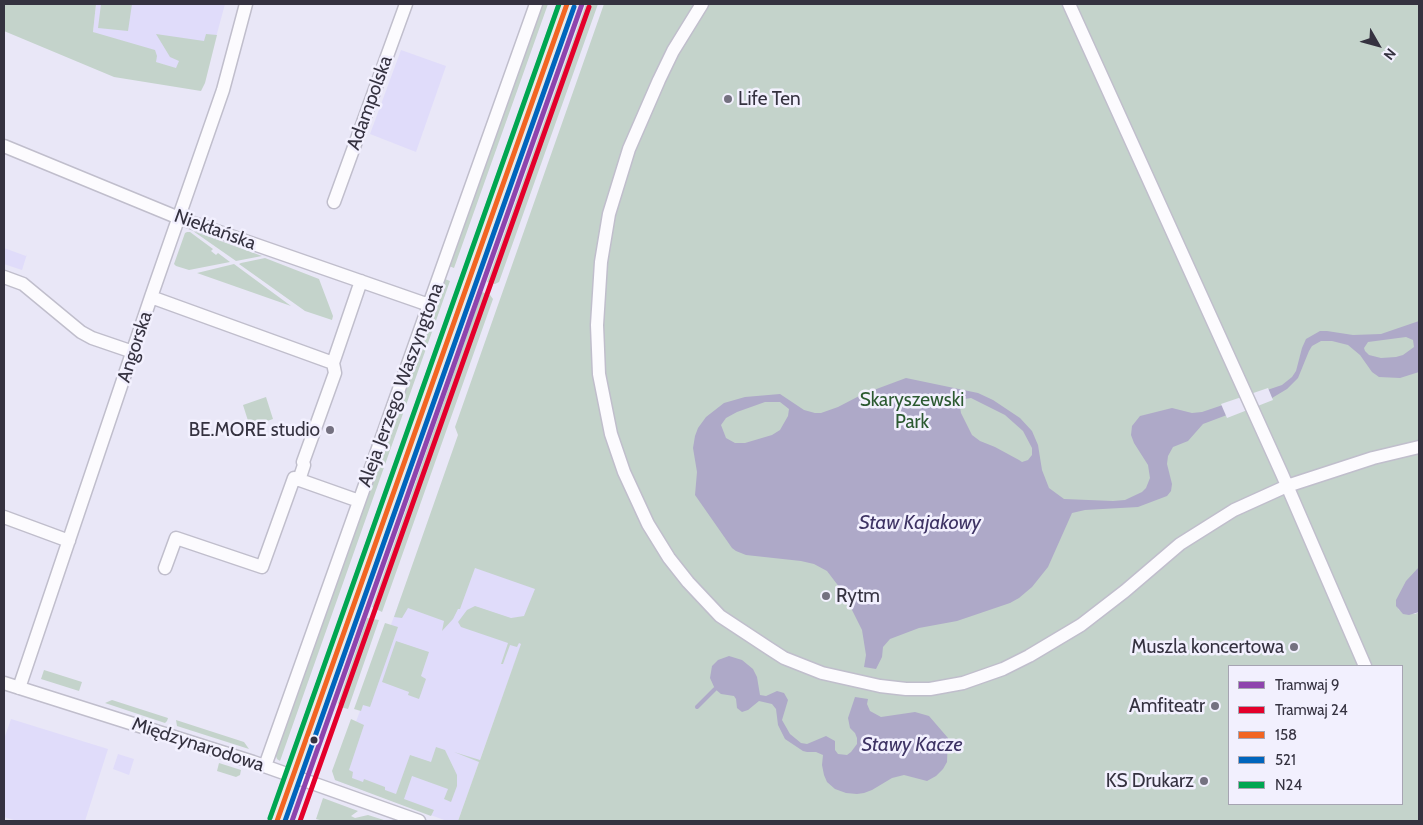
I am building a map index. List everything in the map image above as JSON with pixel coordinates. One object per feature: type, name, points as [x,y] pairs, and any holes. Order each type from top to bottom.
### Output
[{"type":"main road","name":"Aleja Jerzego Waszyngtona","points":[[277,821],[567,4]]},
{"type":"street","name":"Angorska","points":[[19,688],[223,90],[246,4]]},
{"type":"street","name":"Adampolska","points":[[334,202],[406,4]]},
{"type":"street","name":"Aleja Jerzego Waszyngtona","points":[[265,766],[536,4]]},
{"type":"street","points":[[702,4],[673,52],[659,80],[629,149],[609,214],[601,262],[597,353],[599,374],[611,434],[629,484],[648,524],[669,558],[688,582],[720,616],[743,633],[784,658],[822,673],[880,686],[906,689],[930,689],[963,683],[1003,669],[1054,642],[1081,625],[1125,591],[1180,544],[1234,510],[1287,486],[1373,458],[1419,447]]},
{"type":"street","points":[[1069,4],[1254,412],[1365,665]]},
{"type":"street","name":"Niekłańska","points":[[4,146],[179,218],[429,305]]},
{"type":"street","points":[[4,277],[23,284],[81,332],[92,338],[133,352]]},
{"type":"street","points":[[299,480],[304,465],[303,462],[335,373],[333,363],[361,281]]},
{"type":"street","points":[[151,297],[333,363]]},
{"type":"street","points":[[165,568],[176,538],[262,568],[294,478],[359,501]]},
{"type":"street","points":[[4,517],[69,541]]},
{"type":"street","name":"Międzynarodowa","points":[[4,683],[265,766],[419,821]]},
{"type":"shaded area","points":[[96,4],[225,4],[205,78],[156,62],[93,32]]},
{"type":"shaded area","points":[[401,50],[446,66],[416,152],[370,134]]},
{"type":"shaded area","points":[[4,248],[26,256],[27,254],[22,270],[4,264]]},
{"type":"shaded area","points":[[475,560],[543,584],[458,821],[447,821],[335,780],[401,597]]},
{"type":"shaded area","points":[[11,719],[108,749],[85,821],[17,821],[4,817],[4,739]]},
{"type":"shaded area","points":[[118,754],[134,759],[129,775],[113,769]]},
{"type":"green space","points":[[4,4],[96,4],[93,32],[155,50],[156,62],[176,68],[179,61],[170,57],[156,34],[204,41],[206,34],[217,35],[205,83],[201,91],[114,77],[4,31]]},
{"type":"green space","points":[[101,4],[132,4],[128,31],[98,28]]},
{"type":"green space","points":[[542,4],[548,4],[454,268],[449,266]]},
{"type":"green space","points":[[586,4],[598,4],[499,282],[495,284],[487,282]]},
{"type":"green space","name":"Skaryszewski Park","points":[[604,4],[1419,4],[1419,567],[1396,603],[1399,610],[1415,614],[1419,612],[1419,821],[458,821],[479,762],[454,752],[480,760],[521,644],[519,643],[517,647],[510,645],[503,664],[501,664],[508,643],[461,627],[458,622],[467,610],[475,606],[511,618],[524,616],[535,589],[475,568],[460,609],[458,609],[453,619],[442,631],[444,621],[408,608],[402,618],[394,617],[458,435],[455,427]]},
{"type":"green space","points":[[193,231],[262,256],[236,261]]},
{"type":"green space","points":[[187,232],[190,232],[213,249],[211,251],[216,255],[218,253],[230,262],[189,270],[176,266],[174,264]]},
{"type":"green space","points":[[265,258],[319,279],[333,316],[332,320],[305,311],[239,264]]},
{"type":"green space","points":[[234,264],[291,306],[197,273]]},
{"type":"green space","points":[[445,279],[450,281],[280,761],[275,754]]},
{"type":"green space","points":[[482,292],[490,295],[493,299],[382,612],[372,607]]},
{"type":"green space","points":[[266,397],[273,419],[250,427],[243,405]]},
{"type":"green space","points":[[367,618],[379,620],[348,709],[340,707],[338,703]]},
{"type":"green space","points":[[385,623],[398,627],[370,707],[363,705],[361,711],[354,709]]},
{"type":"green space","points":[[396,641],[429,652],[421,676],[426,679],[419,699],[408,695],[409,692],[382,682]]},
{"type":"green space","points":[[44,670],[82,682],[79,691],[41,679]]},
{"type":"green space","points":[[112,700],[168,718],[167,721],[165,723],[105,703]]},
{"type":"green space","points":[[351,719],[364,725],[349,770],[353,772],[352,778],[363,782],[364,779],[385,787],[385,790],[396,794],[410,755],[431,762],[436,747],[445,750],[457,775],[457,786],[451,802],[444,799],[448,789],[412,776],[404,799],[434,810],[431,816],[335,780],[332,771]]},
{"type":"green space","points":[[176,720],[244,742],[249,749],[177,726]]},
{"type":"green space","points":[[219,763],[241,770],[240,775],[236,777],[217,771]]},
{"type":"green space","points":[[323,798],[358,811],[351,816],[355,818],[368,815],[387,821],[323,821],[316,819]]},
{"type":"water","name":"Staw Kajakowy","points":[[1419,321],[1419,372],[1400,378],[1379,377],[1372,372],[1360,355],[1348,345],[1332,341],[1321,341],[1312,346],[1298,378],[1287,389],[1272,398],[1203,424],[1188,441],[1173,447],[1168,456],[1167,464],[1172,484],[1171,491],[1167,496],[1138,507],[1085,510],[1072,513],[1048,567],[1032,587],[1019,598],[1010,603],[957,621],[919,628],[890,639],[883,647],[882,657],[876,669],[864,667],[866,655],[862,630],[843,592],[827,571],[814,564],[801,561],[746,555],[736,551],[695,495],[697,472],[693,448],[695,436],[706,417],[724,403],[745,397],[780,394],[804,410],[821,413],[838,407],[863,394],[906,378],[978,393],[993,400],[1020,418],[1032,431],[1038,445],[1042,470],[1049,488],[1064,499],[1125,500],[1142,492],[1150,478],[1148,465],[1131,435],[1132,426],[1140,416],[1172,408],[1192,413],[1202,412],[1282,385],[1296,371],[1306,339],[1320,331],[1353,335],[1381,334]],"holes":[[[1406,337],[1413,340],[1414,347],[1403,355],[1396,357],[1381,358],[1369,355],[1364,348],[1368,342]],[[971,398],[1005,415],[1023,431],[1032,448],[1032,455],[1028,460],[1022,462],[972,435],[961,413],[960,407],[965,399]],[[765,402],[780,402],[789,409],[788,416],[780,430],[772,435],[745,443],[735,443],[726,438],[721,425],[726,418]]]},
{"type":"water","points":[[1419,567],[1419,612],[1409,615],[1403,614],[1396,606],[1396,600],[1406,581]]},
{"type":"water","name":"Stawy Kacze","points":[[729,656],[742,660],[753,669],[757,677],[760,695],[766,696],[777,691],[784,693],[788,700],[782,720],[790,734],[801,743],[807,744],[826,736],[835,741],[835,750],[838,754],[847,755],[851,752],[857,744],[857,738],[850,728],[848,718],[855,697],[868,699],[867,704],[870,711],[881,717],[915,712],[929,716],[948,738],[947,762],[936,776],[927,781],[904,775],[892,778],[864,793],[846,793],[835,789],[827,782],[824,775],[823,755],[816,752],[803,751],[785,739],[778,725],[776,709],[772,704],[759,701],[748,710],[742,712],[737,708],[734,696],[721,694],[715,689],[710,678],[712,666],[718,660]]},
{"type":"pier","points":[[1268,388],[1273,400],[1227,418],[1221,404]]},
{"type":"waterway","points":[[697,707],[715,689]]},
{"type":"tram line","name":"9","points":[[292,821],[582,4]]},
{"type":"tram line","name":"24","points":[[300,821],[589,7]]},
{"type":"transit line","name":"N24","points":[[270,818],[559,4]]},
{"type":"transit line","name":"158","points":[[277,821],[567,4]]},
{"type":"transit line","name":"521","points":[[285,821],[574,7]]},
{"type":"place","name":"Life Ten","points":[[728,99]]},
{"type":"place","name":"BE.MORE studio","points":[[330,430]]},
{"type":"place","name":"Rytm","points":[[826,596]]},
{"type":"place","name":"Muszla koncertowa","points":[[1294,647]]},
{"type":"place","name":"Amfiteatr","points":[[1215,706]]},
{"type":"place","name":"KS Drukarz","points":[[1204,781]]}]
